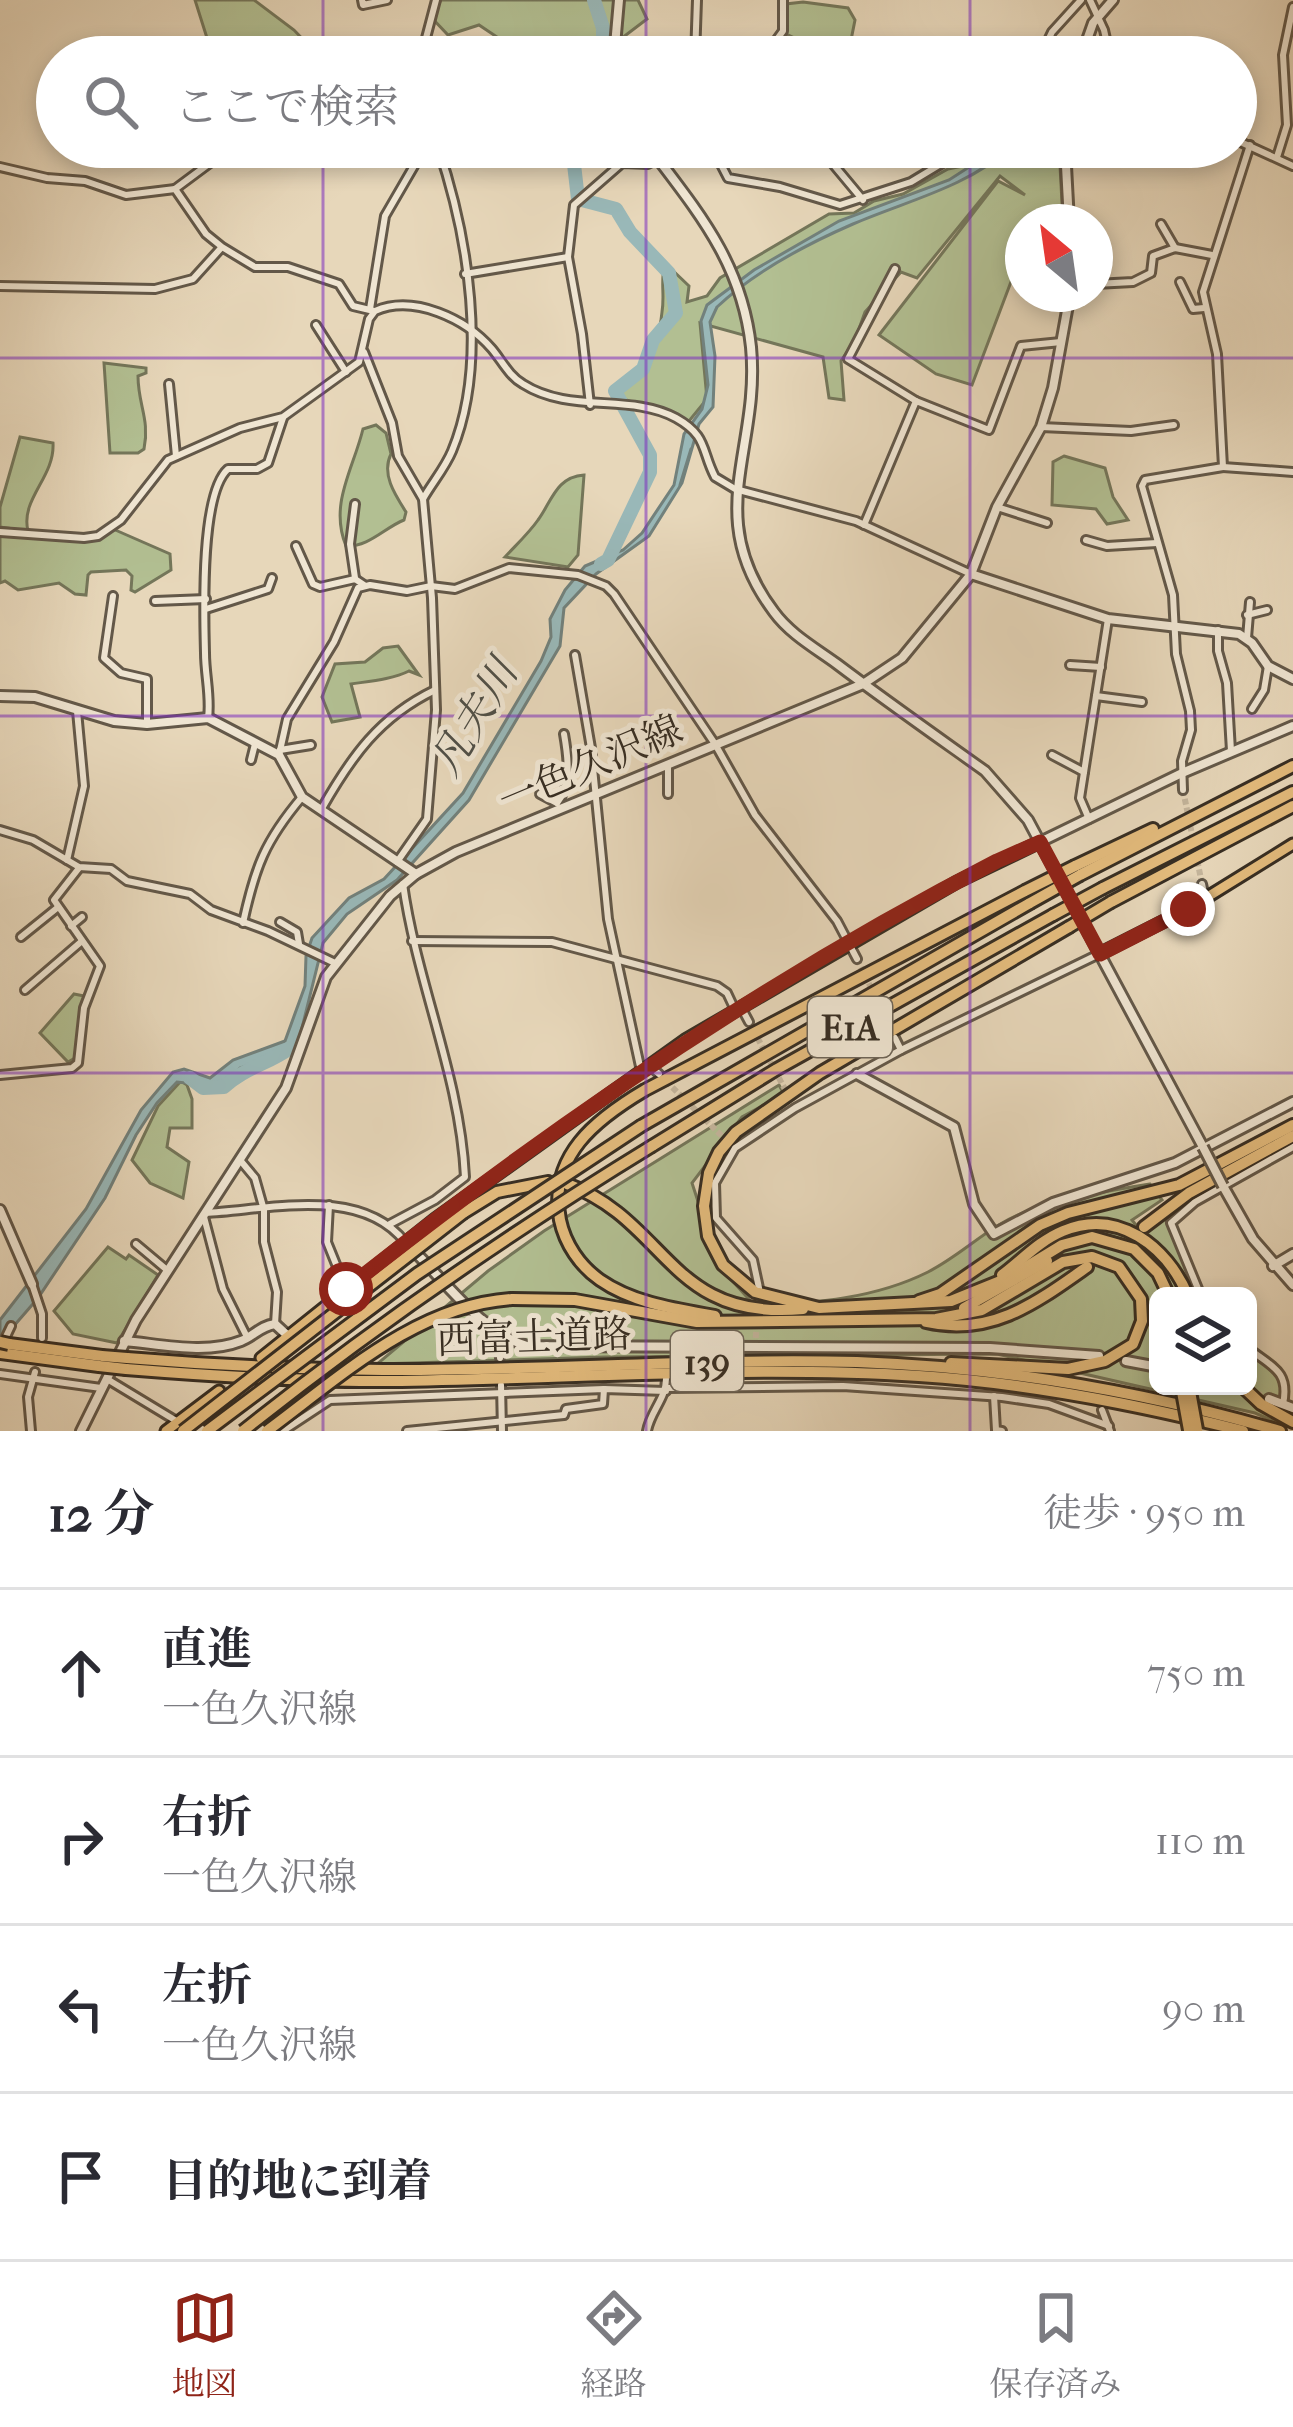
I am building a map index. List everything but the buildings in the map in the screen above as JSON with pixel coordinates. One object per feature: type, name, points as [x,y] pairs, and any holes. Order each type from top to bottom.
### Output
[{"type":"highway","name":"E1A","points":[[207,1431],[417,1274],[641,1126],[1027,897],[1293,766]]},
{"type":"highway","name":"E1A","points":[[243,1431],[488,1249],[796,1058],[1103,888],[1293,792]]},
{"type":"highway","points":[[819,1308],[754,1292],[723,1264],[708,1236],[704,1206],[709,1173],[719,1152],[757,1115],[820,1073],[1112,902],[1293,806]]},
{"type":"highway","points":[[742,1321],[636,1298],[596,1278],[583,1265],[563,1234],[556,1197],[560,1175],[576,1144],[614,1108],[645,1090],[1027,897]]},
{"type":"highway","points":[[910,1304],[940,1294],[1040,1225],[1068,1213],[1179,1185],[1293,1125]]},
{"type":"highway","points":[[1144,1227],[1189,1193],[1293,1136]]},
{"type":"highway","points":[[183,1428],[464,1213],[497,1192],[548,1182]]},
{"type":"highway","points":[[567,1184],[606,1202],[667,1263],[709,1294],[730,1303],[779,1312],[910,1304],[982,1310],[1063,1262],[1092,1257],[1119,1268],[1133,1283],[1142,1308],[1133,1344],[1091,1366],[906,1365]]},
{"type":"highway","points":[[951,1308],[1049,1238],[1092,1224],[1115,1226],[1152,1244],[1184,1287]]},
{"type":"highway","points":[[918,1320],[1064,1251],[1092,1244],[1131,1256],[1159,1287]]},
{"type":"highway","points":[[267,1431],[423,1322],[466,1305],[549,1297],[697,1322],[918,1320],[953,1328],[1002,1318],[1042,1299],[1087,1268]]},
{"type":"highway","name":"西富士道路","points":[[3,1348],[126,1363],[385,1370],[674,1361],[906,1365],[1087,1385],[1280,1431]]},
{"type":"highway","name":"西富士道路","points":[[126,1363],[210,1376],[383,1381],[675,1372],[840,1373],[1127,1403],[1243,1431]]},
{"type":"highway","points":[[996,1390],[1216,1431]]},
{"type":"highway","points":[[1187,1395],[1193,1431]]},
{"type":"highway","points":[[1252,1395],[1293,1422]]},
{"type":"main road","points":[[261,1358],[406,1242],[645,1068],[738,1008],[957,882],[1040,842]]},
{"type":"main road","points":[[1100,954],[1293,844]]},
{"type":"main road","points":[[166,1431],[183,1428],[219,1391]]},
{"type":"street","points":[[362,0],[363,5],[387,0]]},
{"type":"street","points":[[427,36],[436,0]]},
{"type":"street","points":[[616,36],[619,0]]},
{"type":"street","points":[[696,36],[697,0]]},
{"type":"street","points":[[779,36],[783,0]]},
{"type":"street","points":[[1050,36],[1081,0]]},
{"type":"street","points":[[1090,0],[1105,36]]},
{"type":"street","points":[[1090,36],[1099,14],[1113,0]]},
{"type":"street","points":[[1277,157],[1287,124],[1283,55],[1293,7]]},
{"type":"street","points":[[1257,148],[1293,166]]},
{"type":"street","points":[[0,167],[86,181],[126,195],[175,189],[201,168]]},
{"type":"street","points":[[397,862],[427,819],[435,689],[431,586],[423,499],[398,456],[392,423],[364,352],[385,216],[413,168]]},
{"type":"street","points":[[423,499],[456,437],[472,358],[465,274],[446,168]]},
{"type":"street","points":[[590,405],[568,257],[574,205],[616,168]]},
{"type":"street","points":[[665,168],[709,223],[735,279],[747,323],[753,393],[735,490],[744,554],[773,611],[787,628],[985,772],[1028,820],[1223,1186],[1273,1266],[1293,1285]]},
{"type":"street","points":[[721,168],[736,182],[780,187],[840,205],[910,182],[934,168]]},
{"type":"street","points":[[836,168],[862,200]]},
{"type":"street","points":[[1066,168],[1068,204]]},
{"type":"street","points":[[1223,467],[1217,354],[1203,292],[1242,168]]},
{"type":"street","points":[[175,189],[206,234],[255,267],[281,266],[339,284],[348,303],[373,310],[428,308],[472,333],[525,386],[590,405],[647,408],[688,426],[706,445],[715,477],[735,490],[864,525],[971,574],[1108,619],[1219,630],[1247,638]]},
{"type":"street","points":[[1162,224],[1175,248]]},
{"type":"street","points":[[0,286],[154,290],[194,279],[222,247]]},
{"type":"street","points":[[1113,283],[1133,282],[1151,273],[1153,256],[1175,248],[1212,255]]},
{"type":"street","points":[[465,274],[568,257]]},
{"type":"street","points":[[895,268],[848,359],[916,401],[989,430],[1021,346],[1064,342]]},
{"type":"street","points":[[1180,282],[1192,309],[1204,308]]},
{"type":"street","name":"一色久沢線","points":[[81,1431],[124,1342],[293,1075],[320,988],[368,919],[412,872],[558,806],[863,684],[902,658],[971,574],[997,507],[1041,428],[1068,312]]},
{"type":"street","points":[[316,325],[346,373]]},
{"type":"street","points":[[0,532],[98,536],[121,520],[158,470],[176,456],[239,428],[284,417],[346,373],[364,352]]},
{"type":"street","points":[[169,384],[176,456]]},
{"type":"street","points":[[864,525],[916,401]]},
{"type":"street","points":[[208,718],[209,516],[221,476],[228,469],[265,466],[284,417]]},
{"type":"street","points":[[1041,428],[1131,431],[1174,425]]},
{"type":"street","points":[[1184,790],[1182,773],[1191,730],[1181,684],[1173,595],[1142,486],[1145,480],[1223,467],[1293,472]]},
{"type":"street","points":[[355,504],[350,544],[355,579]]},
{"type":"street","points":[[997,507],[1047,523]]},
{"type":"street","points":[[1086,540],[1107,547],[1157,543]]},
{"type":"street","points":[[296,546],[313,584],[320,587],[355,579],[364,585],[407,591],[431,586],[444,590],[468,587],[509,568],[578,575],[614,594],[715,744],[755,815],[823,901],[857,959]]},
{"type":"street","points":[[497,559],[509,568]]},
{"type":"street","points":[[155,601],[206,604],[251,598],[268,589],[272,578]]},
{"type":"street","points":[[364,585],[287,719],[279,753],[302,797],[412,872]]},
{"type":"street","points":[[113,596],[104,658],[122,673],[147,679],[147,724]]},
{"type":"street","points":[[1250,602],[1247,638],[1268,666],[1293,680]]},
{"type":"street","points":[[1247,616],[1267,610]]},
{"type":"street","points":[[1089,819],[1080,798],[1108,619]]},
{"type":"street","points":[[1219,630],[1231,751]]},
{"type":"street","points":[[575,655],[608,919],[645,1068],[659,1074]]},
{"type":"street","points":[[1070,664],[1101,667]]},
{"type":"street","points":[[1252,709],[1264,690],[1268,666]]},
{"type":"street","points":[[321,810],[350,758],[365,742],[407,704],[435,689]]},
{"type":"street","points":[[0,696],[35,697],[114,721],[147,724],[208,718],[279,753],[311,745]]},
{"type":"street","points":[[1096,696],[1142,702]]},
{"type":"street","points":[[67,860],[83,786],[77,710]]},
{"type":"street","points":[[1040,842],[1293,726]]},
{"type":"street","points":[[540,794],[558,806],[565,790],[564,734]]},
{"type":"street","points":[[251,760],[255,744]]},
{"type":"street","points":[[1052,755],[1084,772]]},
{"type":"street","points":[[668,764],[668,794]]},
{"type":"street","points":[[243,923],[266,847],[276,826],[302,797]]},
{"type":"street","points":[[0,830],[33,840],[80,867],[111,869],[128,881],[190,894],[201,904],[335,963]]},
{"type":"street","points":[[0,1076],[78,1063],[85,1008],[100,966],[57,908],[55,896],[80,867]]},
{"type":"street","points":[[390,1224],[465,1178],[463,1129],[412,940],[403,884]]},
{"type":"street","points":[[1202,884],[1205,898]]},
{"type":"street","points":[[21,937],[57,908]]},
{"type":"street","points":[[71,926],[82,916]]},
{"type":"street","points":[[280,922],[297,932],[301,947]]},
{"type":"street","points":[[412,940],[552,942],[717,986],[749,1022]]},
{"type":"street","points":[[25,990],[82,941]]},
{"type":"street","points":[[759,1288],[753,1260],[723,1229],[714,1203],[715,1183],[733,1147],[793,1104],[1100,954]]},
{"type":"street","points":[[895,1038],[902,1049]]},
{"type":"street","points":[[857,1074],[954,1127],[974,1204],[994,1234],[1053,1203],[1144,1176],[1293,1102]]},
{"type":"street","points":[[1197,1287],[1172,1223],[1180,1213],[1293,1147]]},
{"type":"street","points":[[239,1160],[255,1178],[264,1210],[264,1242],[277,1292],[275,1324],[286,1337],[286,1362]]},
{"type":"street","points":[[329,1204],[327,1242],[346,1289]]},
{"type":"street","points":[[247,1337],[223,1289],[204,1214],[329,1204],[390,1224],[505,1337],[542,1347],[990,1348],[1099,1356]]},
{"type":"street","points":[[0,1210],[38,1298],[42,1338]]},
{"type":"street","points":[[136,1244],[167,1270]]},
{"type":"street","points":[[1273,1266],[1293,1254]]},
{"type":"street","points":[[124,1342],[201,1347],[247,1337],[275,1324]]},
{"type":"street","points":[[3,1348],[11,1326]]},
{"type":"street","points":[[500,1358],[505,1337]]},
{"type":"street","points":[[1257,1355],[1284,1376],[1287,1384],[1288,1406],[1269,1399]]},
{"type":"street","points":[[1126,1361],[1149,1365]]},
{"type":"street","points":[[0,1374],[104,1384],[183,1428]]},
{"type":"street","points":[[32,1431],[28,1397],[33,1376]]},
{"type":"street","points":[[284,1431],[286,1384]]},
{"type":"street","points":[[647,1431],[666,1386]]},
{"type":"street","points":[[284,1431],[330,1400],[666,1386],[996,1390],[1049,1404],[1109,1428]]},
{"type":"street","points":[[407,1431],[502,1427],[565,1415],[566,1409],[603,1404],[604,1389]]},
{"type":"street","points":[[501,1390],[502,1427]]},
{"type":"street","points":[[996,1390],[996,1431]]},
{"type":"street","points":[[1102,1410],[1109,1428]]},
{"type":"green space","points":[[195,0],[254,0],[300,36],[206,36]]},
{"type":"green space","points":[[441,0],[638,0],[647,19],[625,36],[496,36],[479,25],[448,35],[431,17]]},
{"type":"green space","points":[[786,4],[848,8],[855,20],[852,36],[784,33],[779,18]]},
{"type":"green space","points":[[953,168],[1060,168],[1062,204],[1005,204],[1005,298],[972,385],[936,374],[879,335],[998,181],[1025,195],[1000,176],[917,278],[901,272],[865,312],[841,361],[844,400],[829,398],[823,357],[700,323],[707,399],[689,421],[620,398],[619,385],[638,377],[657,338],[665,263],[689,286],[687,302],[707,296],[720,278],[829,214],[854,213],[874,201],[903,194]]},
{"type":"green space","points":[[104,363],[146,368],[138,376],[146,429],[144,449],[138,453],[110,453]]},
{"type":"green space","points":[[376,425],[386,433],[391,454],[388,477],[406,512],[404,520],[369,540],[346,546],[340,516],[344,487],[363,429]]},
{"type":"green space","points":[[20,437],[53,443],[49,467],[29,509],[28,531],[0,527],[0,507]]},
{"type":"green space","points":[[1064,456],[1105,468],[1113,497],[1128,520],[1107,524],[1096,509],[1052,505],[1053,462]]},
{"type":"green space","points":[[584,475],[578,555],[568,567],[505,557],[561,485]]},
{"type":"green space","points":[[113,529],[170,554],[171,570],[135,592],[126,570],[91,572],[86,595],[59,583],[18,590],[5,581],[0,583],[0,533],[97,537]]},
{"type":"green space","points":[[398,646],[419,675],[409,671],[351,684],[360,717],[332,722],[322,697],[335,664],[365,662],[383,648]]},
{"type":"green space","points":[[74,994],[84,996],[75,1058],[68,1062],[40,1033]]},
{"type":"green space","points":[[181,1081],[192,1099],[192,1128],[170,1128],[167,1147],[189,1162],[183,1198],[150,1183],[132,1160],[158,1106]]},
{"type":"green space","points":[[779,1085],[784,1094],[742,1117],[692,1183],[719,1266],[755,1306],[822,1301],[887,1288],[941,1265],[1017,1215],[1150,1184],[1162,1200],[1132,1220],[1140,1230],[1173,1208],[1171,1223],[1198,1287],[1149,1287],[1149,1389],[997,1354],[377,1364],[544,1231]]},
{"type":"green space","points":[[108,1247],[158,1275],[117,1343],[73,1334],[54,1311]]},
{"type":"green space","points":[[1257,1353],[1278,1379],[1282,1397],[1278,1423],[1176,1395],[1257,1395]]},
{"type":"water","points":[[968,168],[983,168],[799,250],[717,307],[710,322],[715,356],[713,407],[699,424],[682,483],[649,536],[596,574],[564,608],[560,646],[469,800],[397,880],[347,914],[323,943],[293,1049],[240,1068],[224,1087],[177,1082],[157,1103],[105,1198],[38,1298],[0,1342],[0,1320],[86,1209],[141,1110],[173,1072],[184,1069],[210,1078],[233,1060],[285,1041],[305,986],[312,938],[349,898],[384,879],[463,793],[541,661],[551,637],[550,619],[565,590],[585,566],[623,550],[642,533],[674,485],[684,434],[702,409],[708,385],[701,321],[707,305],[754,270],[839,221],[949,180]]},
{"type":"waterway","points":[[594,0],[603,36]]},
{"type":"waterway","points":[[574,168],[578,199],[616,209],[630,232],[669,273],[676,313],[653,340],[643,369],[615,391],[650,455],[650,472],[608,560],[601,564]]},
{"type":"waterway","name":"凡夫川","points":[[680,485],[691,449]]},
{"type":"waterway","name":"凡夫川","points":[[190,1078],[203,1088],[224,1087],[290,1048]]},
{"type":"tunnel","points":[[1183,790],[1202,884]]},
{"type":"tunnel","points":[[857,959],[891,1029]]},
{"type":"tunnel","points":[[749,1022],[787,1093]]},
{"type":"tunnel","points":[[666,1081],[729,1143]]},
{"type":"tunnel","points":[[755,1347],[757,1322]]},
{"type":"tunnel","points":[[219,1391],[261,1358]]},
{"type":"tunnel","points":[[1257,1395],[1269,1399]]},
{"type":"route","points":[[346,1289],[685,1040],[997,861],[1040,842],[1100,954],[1188,909]]}]
